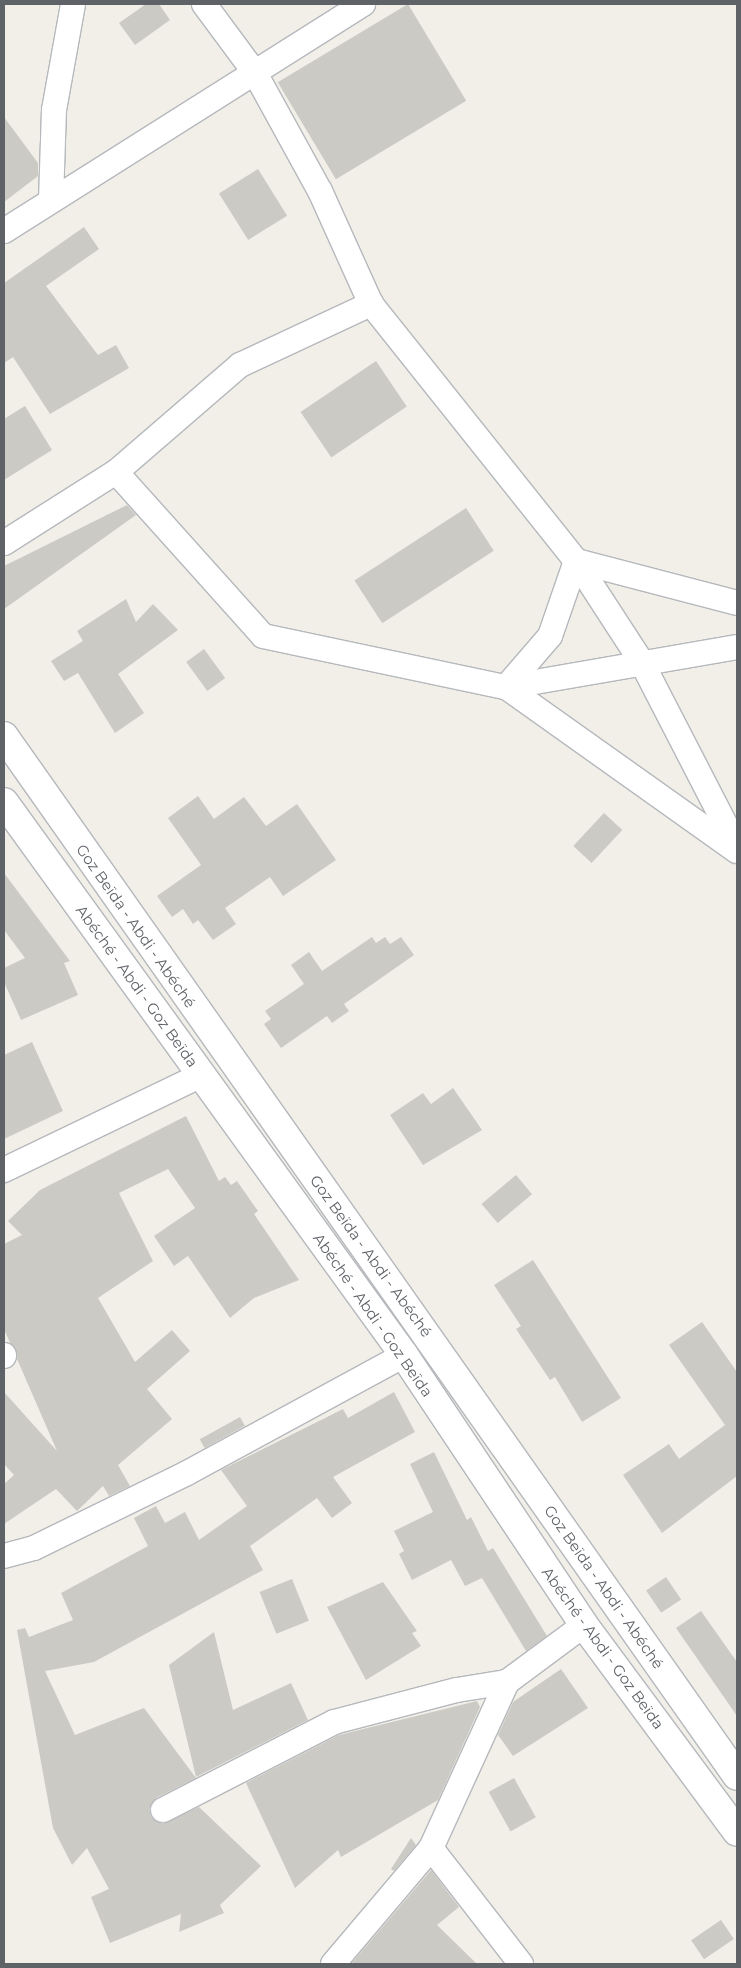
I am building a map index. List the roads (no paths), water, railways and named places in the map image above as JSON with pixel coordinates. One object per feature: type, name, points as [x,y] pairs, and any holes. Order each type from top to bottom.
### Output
[{"type":"main road","name":"Goz Beïda - Abdi - Abéché","points":[[4,736],[737,1776]]},
{"type":"main road","name":"Abéché - Abdi - Goz Beïda","points":[[4,802],[404,1355],[584,1625],[737,1832]]},
{"type":"street","points":[[51,200],[54,110],[73,4]]},
{"type":"street","points":[[4,231],[363,4]]},
{"type":"street","points":[[207,5],[254,73],[320,192],[371,304],[576,561],[641,661],[737,849]]},
{"type":"street","points":[[4,543],[116,472],[240,365],[371,304]]},
{"type":"street","points":[[116,472],[263,636],[506,687],[641,661],[737,647]]},
{"type":"street","points":[[576,561],[737,603]]},
{"type":"street","points":[[506,687],[550,636],[576,561]]},
{"type":"street","points":[[506,687],[737,849]]},
{"type":"street","points":[[4,1170],[201,1075]]},
{"type":"street","points":[[4,1556],[34,1548],[187,1473],[404,1355]]},
{"type":"street","points":[[163,1810],[334,1722],[457,1690],[507,1682],[584,1625]]},
{"type":"street","points":[[333,1964],[431,1848],[507,1682]]},
{"type":"street","points":[[431,1848],[520,1964]]}]
